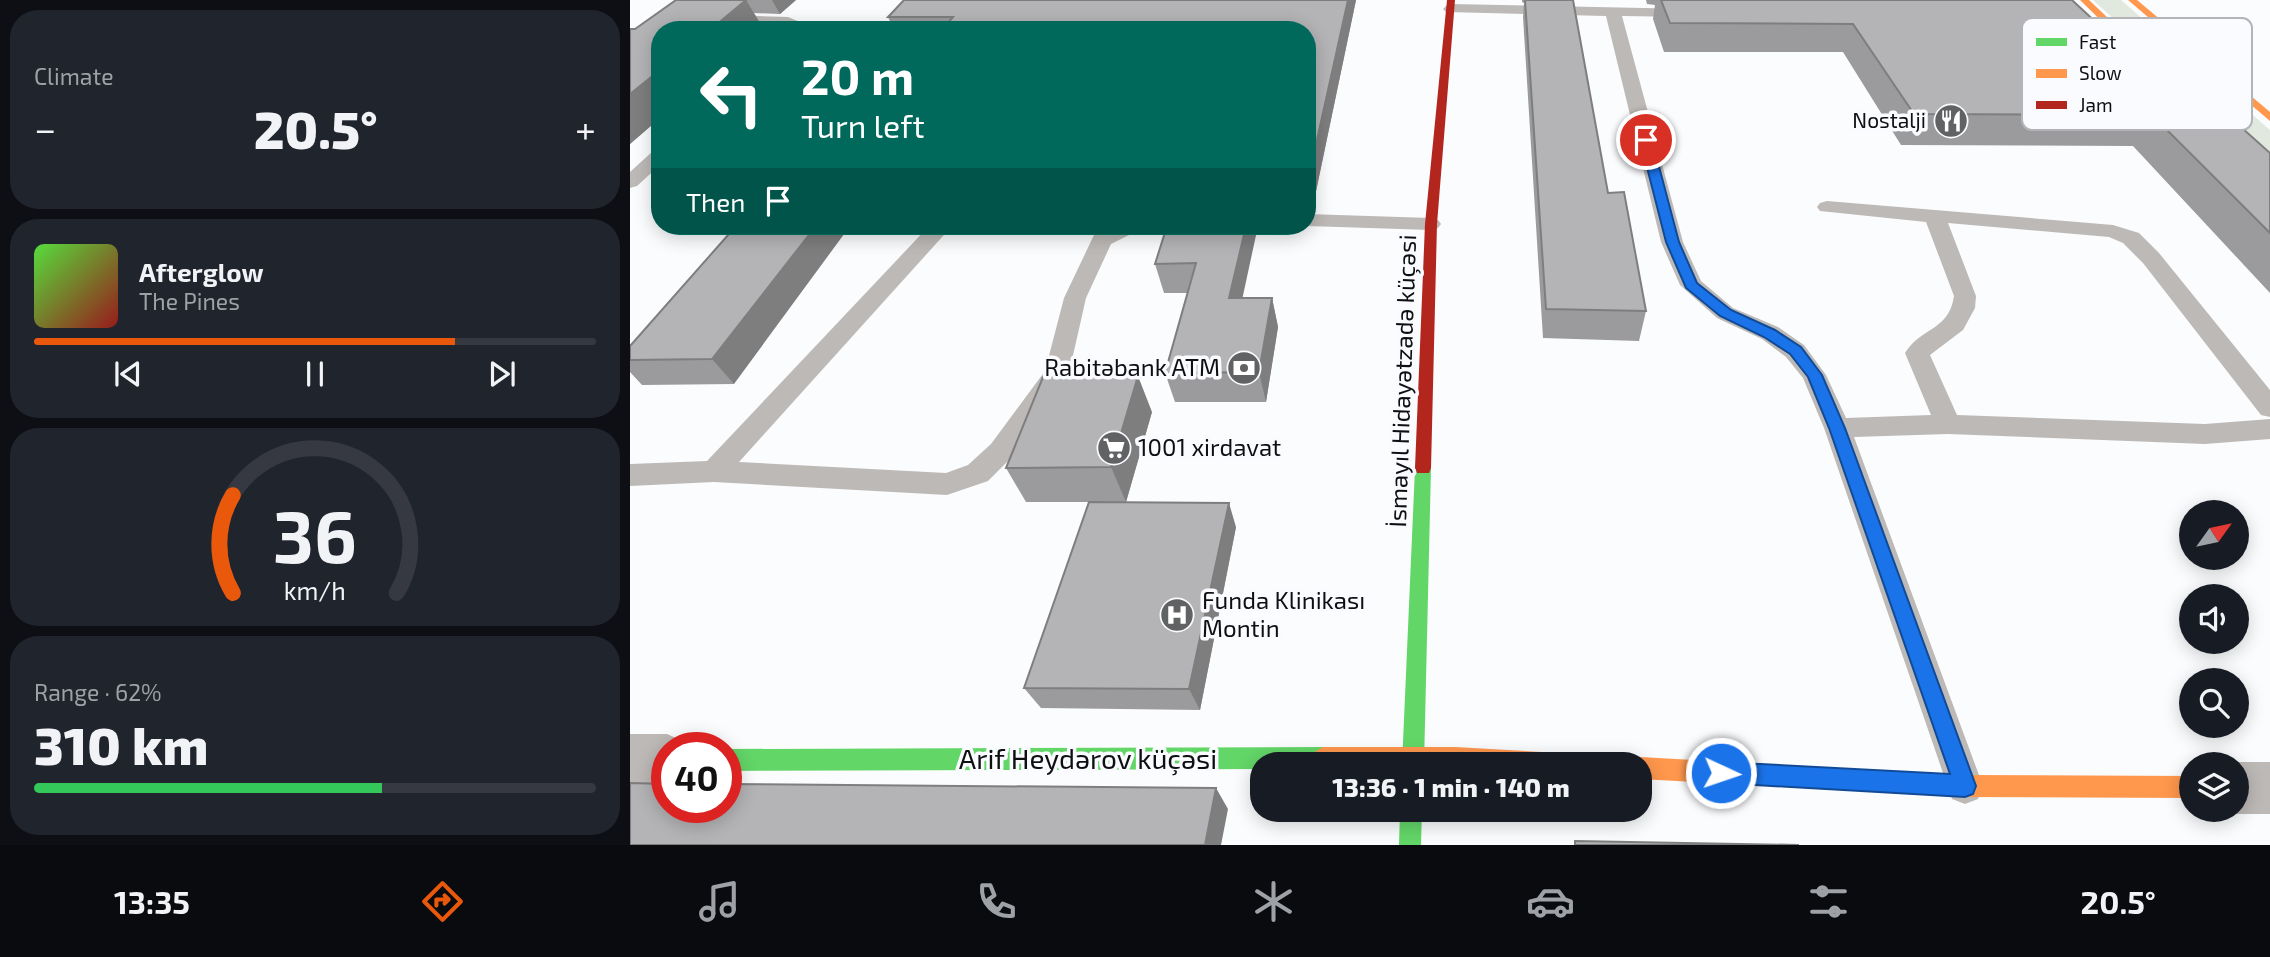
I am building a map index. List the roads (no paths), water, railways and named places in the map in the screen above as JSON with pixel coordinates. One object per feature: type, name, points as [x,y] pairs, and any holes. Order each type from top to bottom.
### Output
[{"type":"street","points":[[2084,0],[2102,18]]},
{"type":"street","points":[[2132,0],[2153,18]]},
{"type":"street","name":"İsmayıl Hidayətzadə küçəsi","points":[[1413,752],[1431,224],[1451,4]]},
{"type":"street","points":[[2252,103],[2270,118]]},
{"type":"street","points":[[630,761],[651,760]]},
{"type":"street","name":"Arif Heydərov küçəsi","points":[[742,760],[1250,762]]},
{"type":"street","points":[[1652,769],[1965,786],[2179,788]]},
{"type":"street","points":[[1410,845],[1411,822]]},
{"type":"lane","points":[[1451,4],[1613,12],[1645,6],[1702,13]]},
{"type":"lane","points":[[1613,12],[1672,242],[1691,285],[1726,313],[1770,333],[1795,351],[1814,375],[1837,428],[1965,786]]},
{"type":"lane","points":[[713,19],[763,21]]},
{"type":"lane","points":[[630,182],[651,163]]},
{"type":"lane","points":[[1827,208],[2113,231],[2131,238],[2151,258],[2270,408]]},
{"type":"lane","points":[[1935,218],[1965,296],[1965,307],[1961,318],[1946,333],[1917,353],[1948,424]]},
{"type":"lane","points":[[1316,220],[1431,224]]},
{"type":"lane","points":[[714,471],[860,310],[933,235]]},
{"type":"lane","points":[[630,475],[714,471],[947,484],[978,473],[1001,451],[1057,373],[1074,298],[1102,240],[1113,235]]},
{"type":"lane","points":[[1837,428],[1948,424],[2205,434],[2270,429]]},
{"type":"place","name":"Nostalji","points":[[1951,121]]},
{"type":"place","name":"Rabitəbank ATM","points":[[1244,368]]},
{"type":"place","name":"1001 xirdavat","points":[[1114,448]]},
{"type":"place","name":"Funda Klinikası Montin","points":[[1177,615]]}]
